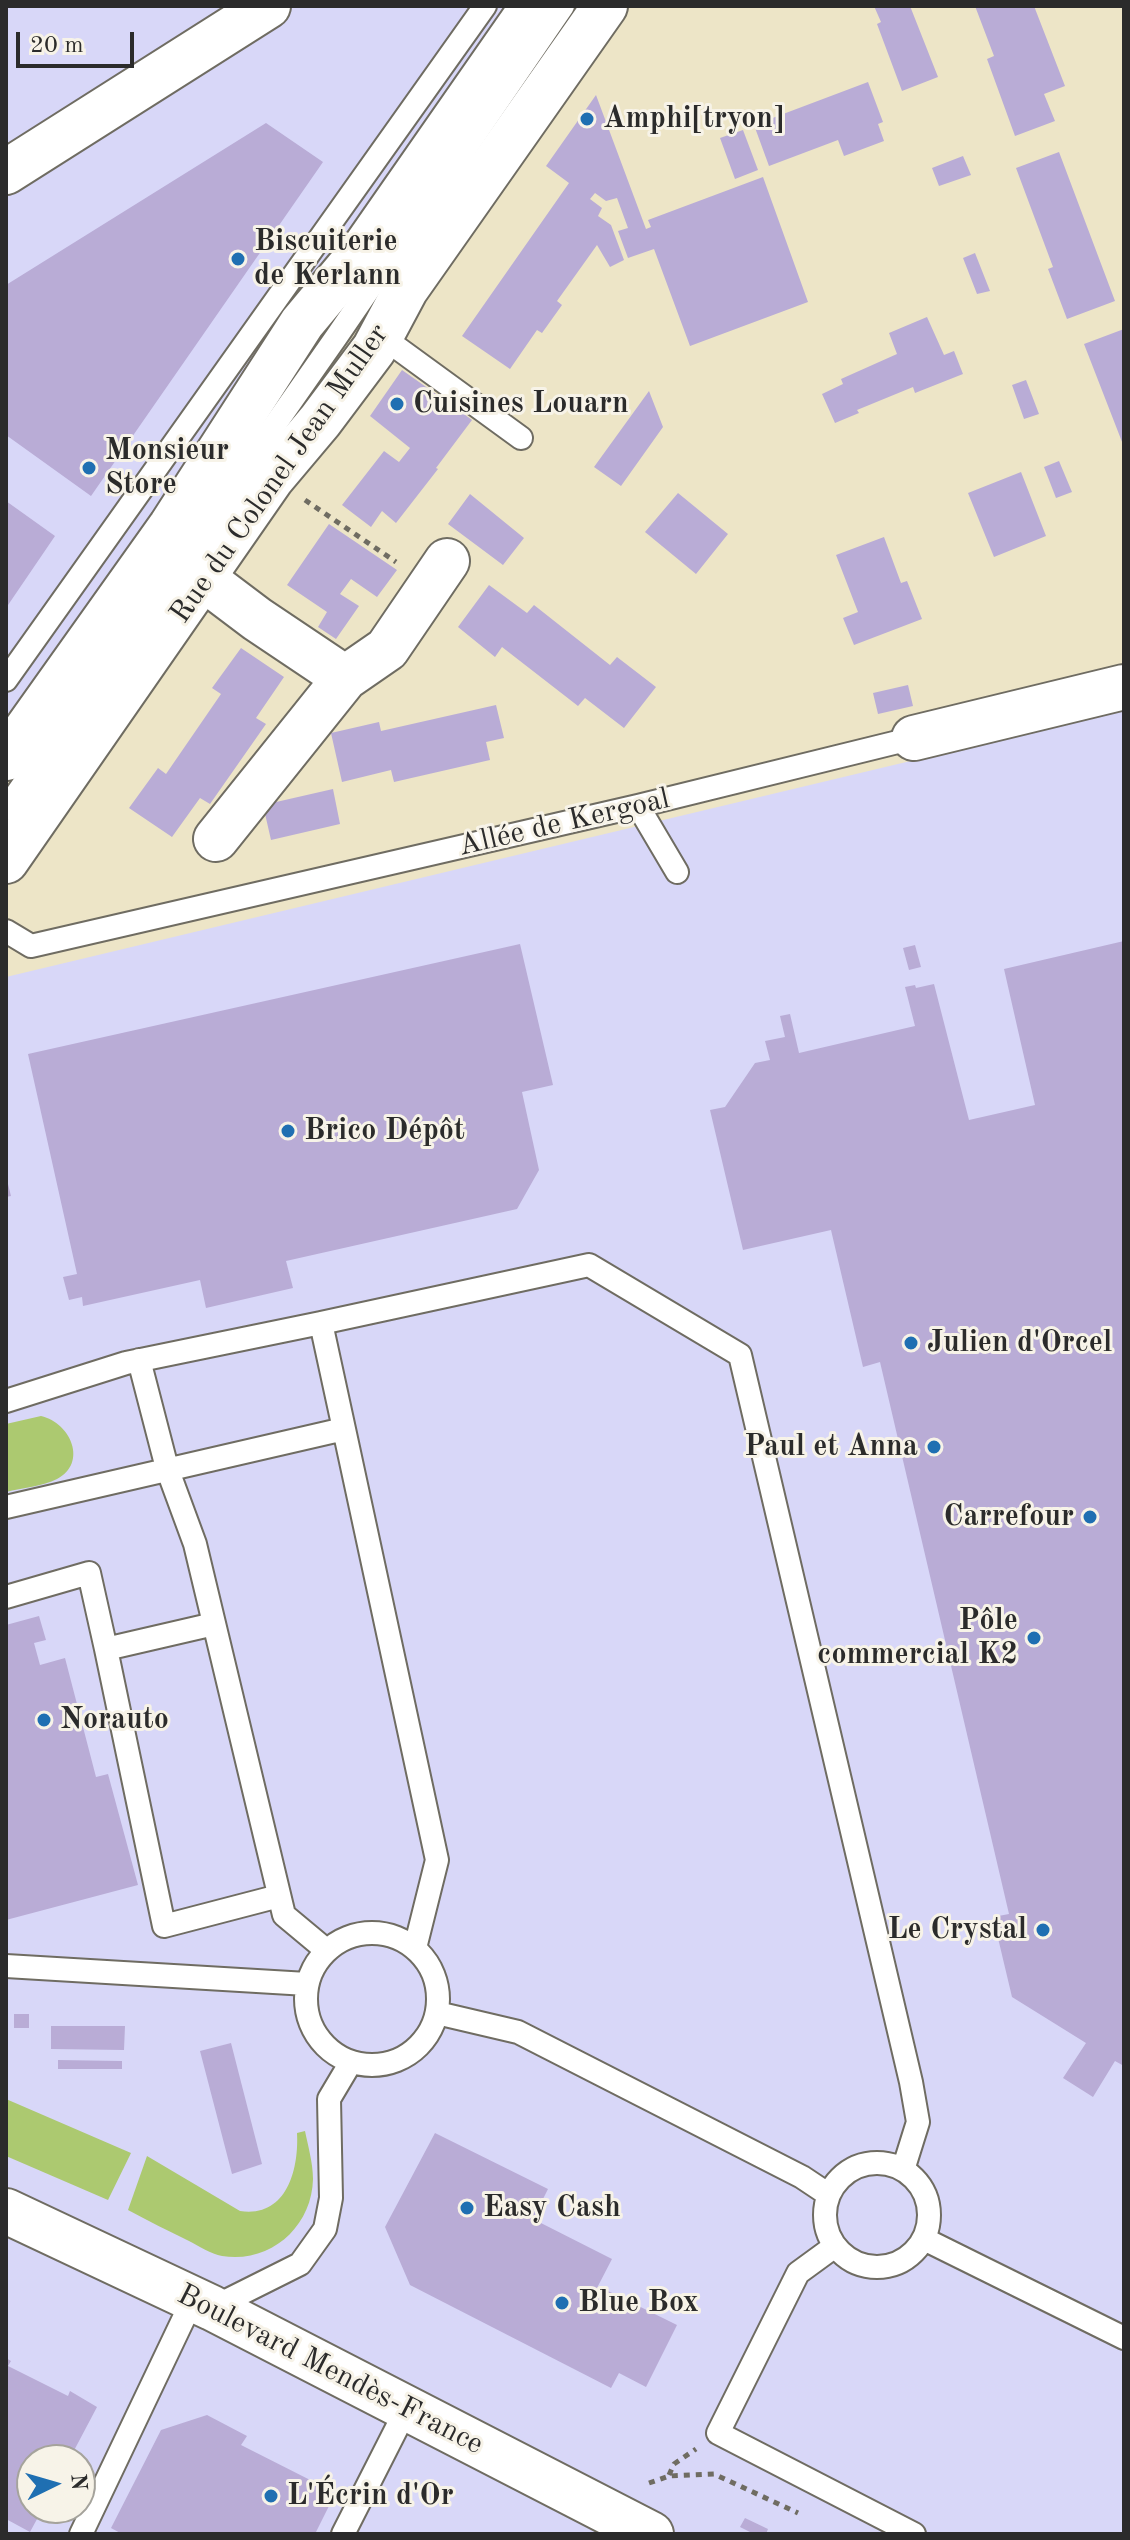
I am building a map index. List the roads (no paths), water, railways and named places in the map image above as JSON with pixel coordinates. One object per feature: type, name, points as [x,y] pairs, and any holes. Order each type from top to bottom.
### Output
[{"type":"main road","points":[[6,172],[268,6]]},
{"type":"main road","name":"Rue du Colonel Jean Muller","points":[[10,744],[171,526],[302,323],[363,250],[533,6]]},
{"type":"main road","name":"Rue du Colonel Jean Muller","points":[[6,861],[272,478],[374,349],[406,289],[605,6]]},
{"type":"main road","points":[[216,839],[345,678],[387,649],[439,573]]},
{"type":"main road","points":[[204,579],[345,678]]},
{"type":"main road","name":"Allée de Kergoal","points":[[914,738],[1124,687]]},
{"type":"main road","name":"Boulevard Mendès-France","points":[[6,2211],[202,2304],[651,2534]]},
{"type":"lane","points":[[6,680],[485,6]]},
{"type":"lane","points":[[6,809],[563,6]]},
{"type":"lane","points":[[381,336],[521,438]]},
{"type":"lane","name":"Allée de Kergoal","points":[[6,931],[31,946],[638,806],[914,738]]},
{"type":"lane","points":[[638,806],[677,872]]},
{"type":"lane","points":[[6,1401],[139,1360],[589,1265],[740,1355],[911,2082],[918,2122],[903,2170]]},
{"type":"lane","points":[[321,1323],[437,1860],[415,1948]]},
{"type":"lane","points":[[139,1360],[167,1468],[195,1544],[284,1915],[326,1950]]},
{"type":"lane","points":[[6,1507],[344,1429]]},
{"type":"lane","points":[[6,1597],[89,1573],[164,1926],[279,1896]]},
{"type":"lane","points":[[106,1649],[214,1624]]},
{"type":"lane","points":[[380,1932],[399,1938],[415,1948],[427,1961],[439,1995],[437,2013],[429,2034],[414,2051],[395,2062],[373,2066],[351,2062],[333,2053],[319,2040],[310,2023],[305,2003],[307,1984],[314,1966],[326,1950],[342,1939],[360,1933],[380,1932]]},
{"type":"lane","points":[[6,1966],[307,1984]]},
{"type":"lane","points":[[437,2013],[518,2032],[802,2177],[829,2195]]},
{"type":"lane","points":[[81,2534],[202,2304],[300,2264],[325,2229],[331,2198],[329,2099],[351,2062]]},
{"type":"lane","points":[[869,2164],[887,2164],[903,2170],[916,2180],[929,2208],[929,2224],[924,2239],[913,2253],[899,2263],[881,2268],[864,2266],[848,2258],[835,2246],[827,2230],[825,2212],[829,2195],[839,2180],[853,2169],[869,2164]]},
{"type":"lane","points":[[924,2239],[1124,2338]]},
{"type":"lane","points":[[835,2246],[798,2273],[718,2433],[914,2534]]},
{"type":"lane","points":[[343,2534],[407,2408]]},
{"type":"place","name":"Amphi[tryon]","points":[[587,119]]},
{"type":"place","name":"Biscuiterie de Kerlann","points":[[238,259]]},
{"type":"place","name":"Cuisines Louarn","points":[[397,404]]},
{"type":"place","name":"Monsieur Store","points":[[89,468]]},
{"type":"place","name":"Brico Dépôt","points":[[288,1131]]},
{"type":"place","name":"Julien d'Orcel","points":[[911,1343]]},
{"type":"place","name":"Paul et Anna","points":[[934,1447]]},
{"type":"place","name":"Carrefour","points":[[1090,1517]]},
{"type":"place","name":"Pôle commercial K2","points":[[1034,1638]]},
{"type":"place","name":"Norauto","points":[[44,1720]]},
{"type":"place","name":"Le Crystal","points":[[1043,1930]]},
{"type":"place","name":"Easy Cash","points":[[467,2208]]},
{"type":"place","name":"Blue Box","points":[[562,2303]]},
{"type":"place","name":"L'Écrin d'Or","points":[[271,2496]]}]
